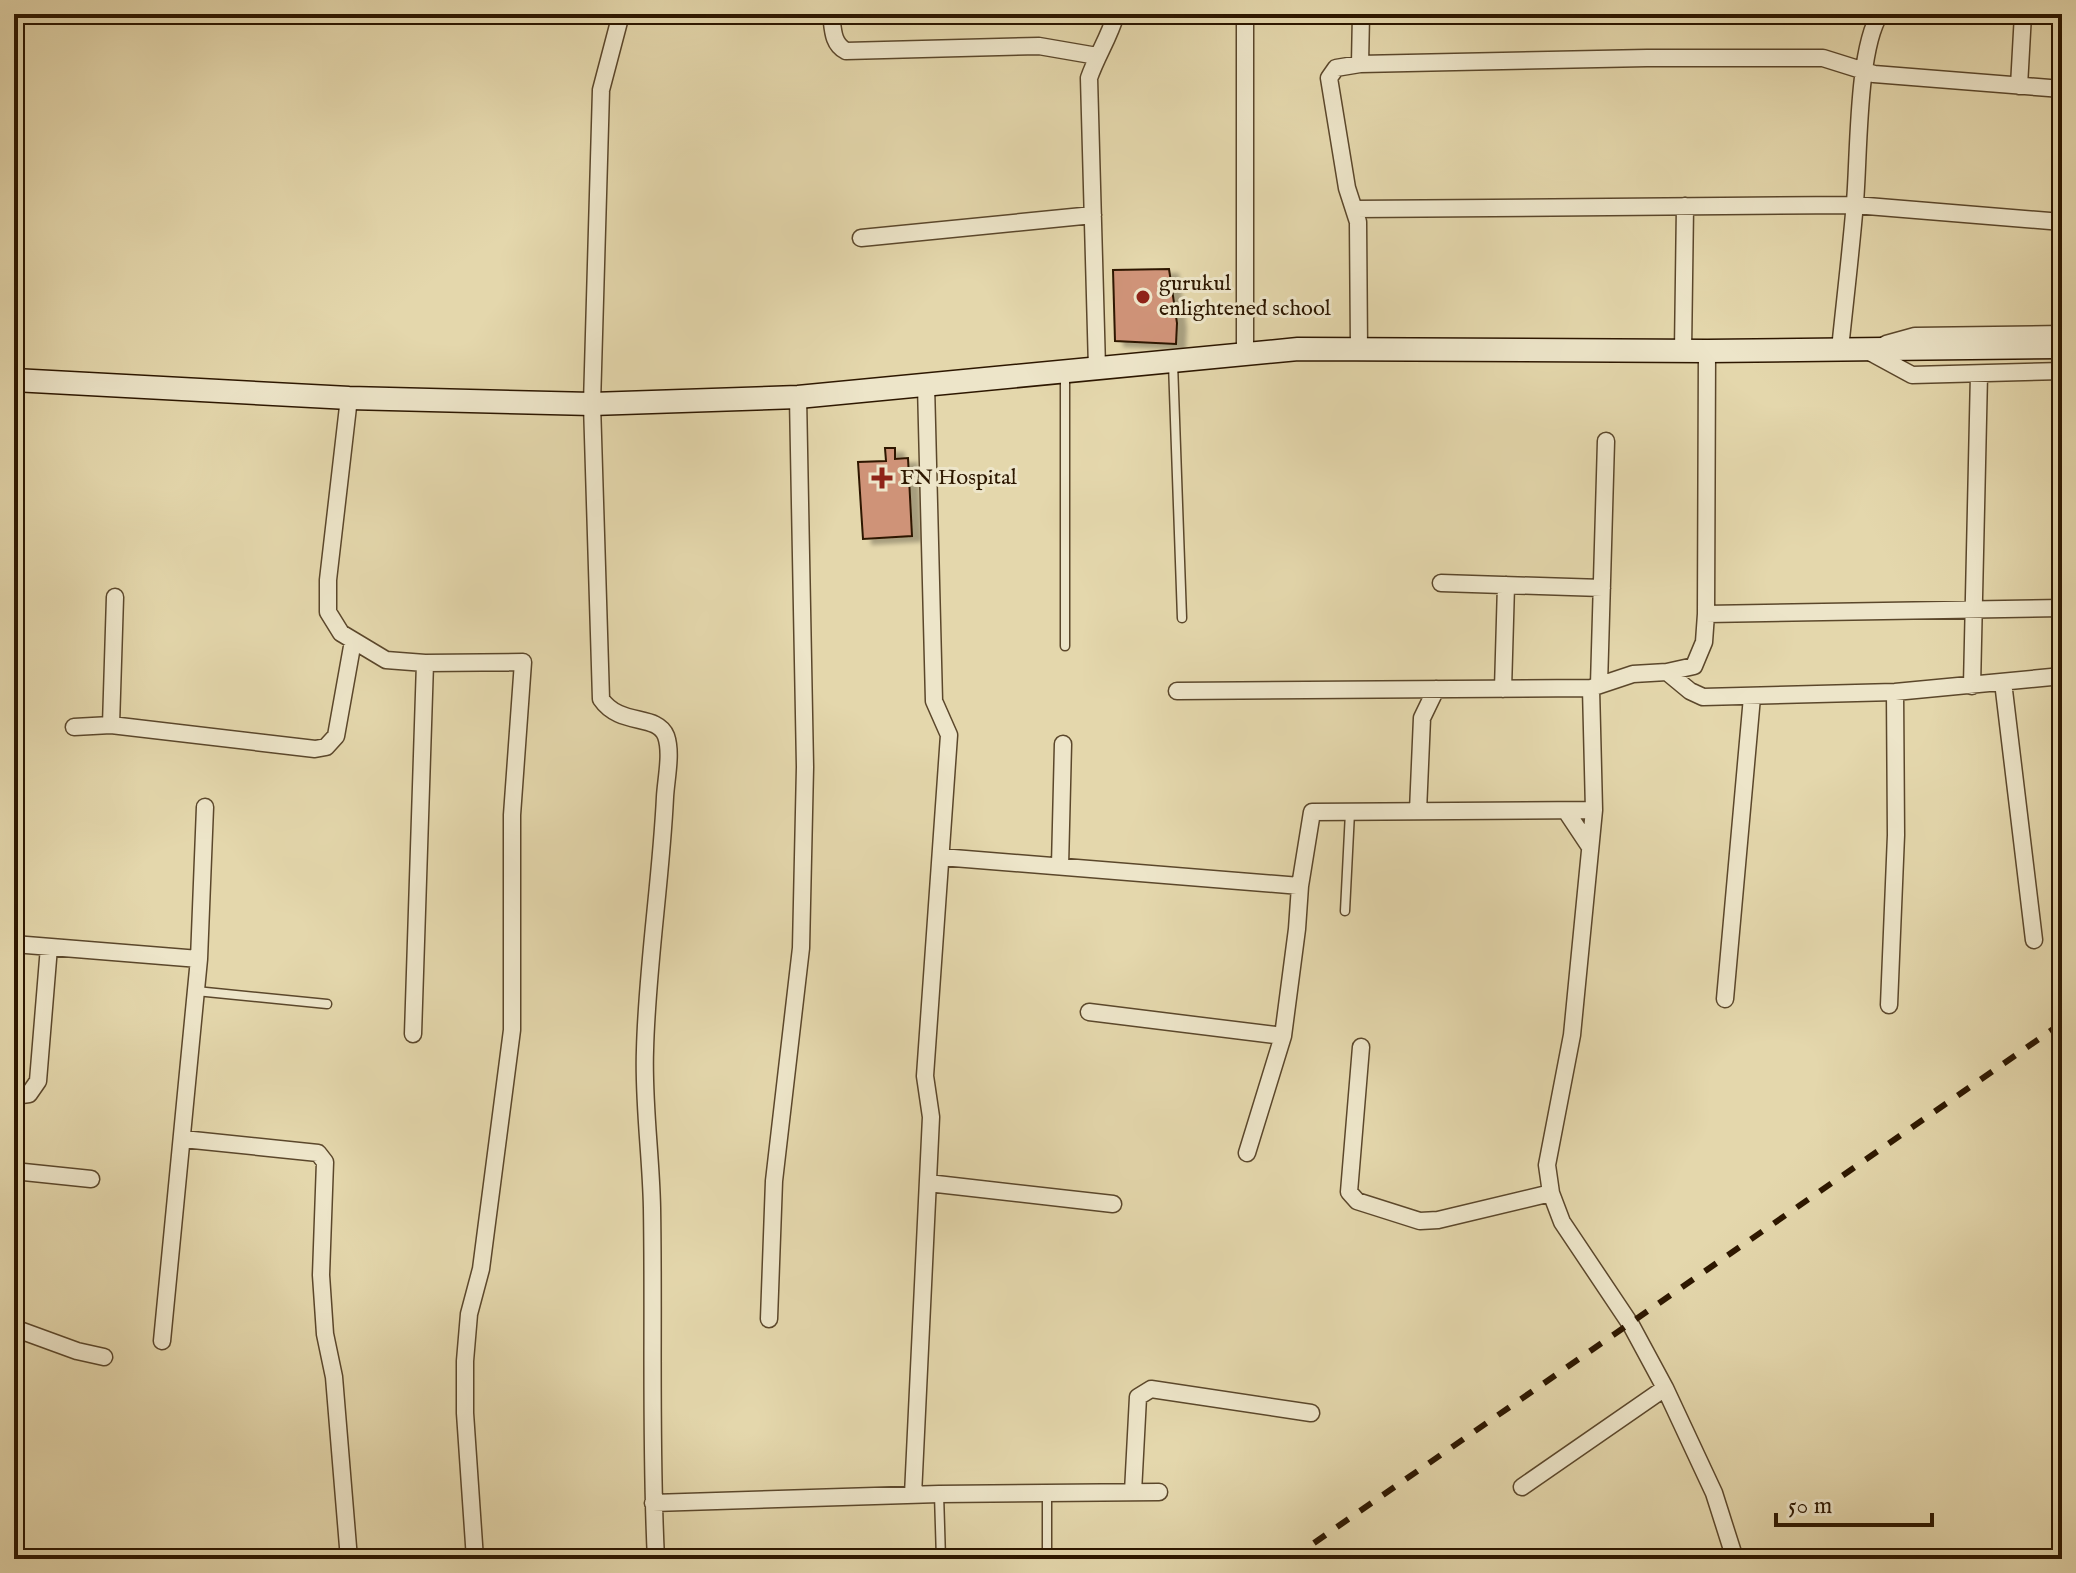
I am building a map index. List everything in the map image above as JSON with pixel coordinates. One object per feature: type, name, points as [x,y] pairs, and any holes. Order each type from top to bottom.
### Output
[{"type":"street","points":[[621,14],[601,90],[592,404],[601,699],[609,711],[621,717],[647,720],[661,729],[666,736],[667,751],[664,831],[645,1051],[652,1205],[656,1559]]},
{"type":"street","points":[[831,14],[836,41],[839,48],[846,51],[1039,46],[1097,56]]},
{"type":"street","points":[[1097,368],[1089,78],[1097,56],[1109,39],[1116,14]]},
{"type":"street","points":[[1245,14],[1245,353]]},
{"type":"street","points":[[1360,64],[1361,14]]},
{"type":"street","points":[[1840,349],[1855,205],[1864,72],[1868,41],[1880,14]]},
{"type":"street","points":[[2019,86],[2023,14]]},
{"type":"street","points":[[1359,349],[1358,222],[1339,149],[1329,78],[1336,68],[1360,64],[1647,58],[1823,58],[1864,72],[2062,89]]},
{"type":"street","points":[[1355,209],[1855,205],[2062,222]]},
{"type":"street","points":[[1683,351],[1685,206]]},
{"type":"street","points":[[861,238],[1093,215]]},
{"type":"street","points":[[1865,350],[1915,336],[2062,334]]},
{"type":"street","points":[[14,380],[349,398],[592,404],[798,397],[1298,349],[1707,351],[2062,347]]},
{"type":"street","points":[[1865,350],[1907,374],[2062,371]]},
{"type":"street","points":[[1177,691],[1595,687],[1633,674],[1667,672],[1694,666],[1704,642],[1706,614],[1707,351]]},
{"type":"street","points":[[1972,686],[1979,374]]},
{"type":"street","points":[[913,1495],[931,1117],[925,1076],[949,735],[934,701],[926,385]]},
{"type":"street","points":[[769,1319],[774,1181],[801,948],[805,767],[798,397]]},
{"type":"street","points":[[349,398],[328,580],[328,612],[341,633],[386,660],[425,663],[523,662],[512,815],[512,1030],[481,1269],[469,1314],[465,1361],[465,1413],[475,1559]]},
{"type":"street","points":[[1606,441],[1602,588],[1595,687],[1594,810],[1572,1035],[1547,1165],[1551,1193],[1562,1222],[1631,1325],[1665,1388],[1714,1493],[1735,1559]]},
{"type":"street","points":[[1441,583],[1602,588]]},
{"type":"street","points":[[1503,689],[1506,585]]},
{"type":"street","points":[[111,725],[115,597]]},
{"type":"street","points":[[1706,614],[2062,608]]},
{"type":"street","points":[[74,727],[111,725],[315,749],[326,747],[336,736],[353,641]]},
{"type":"street","points":[[413,1034],[425,663]]},
{"type":"street","points":[[1667,672],[1695,695],[1752,697],[1895,692],[2062,676]]},
{"type":"street","points":[[2003,682],[2034,940]]},
{"type":"street","points":[[1418,811],[1422,718],[1436,689]]},
{"type":"street","points":[[1889,1005],[1896,835],[1895,692]]},
{"type":"street","points":[[1725,999],[1752,697]]},
{"type":"street","points":[[1060,866],[1063,744]]},
{"type":"street","points":[[162,1341],[199,959],[205,807]]},
{"type":"street","points":[[1247,1153],[1283,1036],[1312,812],[1594,810]]},
{"type":"street","points":[[1566,811],[1590,847]]},
{"type":"street","points":[[941,857],[1300,886]]},
{"type":"street","points":[[14,944],[199,959]]},
{"type":"street","points":[[14,1096],[29,1094],[38,1081],[49,947]]},
{"type":"street","points":[[1089,1012],[1283,1036]]},
{"type":"street","points":[[1361,1047],[1349,1192],[1357,1201],[1406,1218],[1438,1220],[1551,1193]]},
{"type":"street","points":[[183,1139],[318,1153],[325,1162],[321,1275],[325,1334],[334,1377],[349,1559]]},
{"type":"street","points":[[14,1171],[91,1179]]},
{"type":"street","points":[[928,1183],[1113,1204]]},
{"type":"street","points":[[14,1328],[77,1351],[104,1357]]},
{"type":"street","points":[[1522,1487],[1665,1388]]},
{"type":"street","points":[[1133,1492],[1138,1397],[1143,1392],[1151,1389],[1311,1413]]},
{"type":"street","points":[[653,1503],[939,1494],[1159,1492]]},
{"type":"lane","points":[[1173,360],[1182,618]]},
{"type":"lane","points":[[1065,371],[1065,646]]},
{"type":"lane","points":[[1345,911],[1350,812]]},
{"type":"lane","points":[[196,991],[327,1004]]},
{"type":"lane","points":[[1047,1493],[1047,1559]]},
{"type":"lane","points":[[939,1494],[941,1559]]},
{"type":"building","name":"gurukul enlightened school","points":[[1169,269],[1177,323],[1176,344],[1115,341],[1113,270]]},
{"type":"building","points":[[885,448],[895,448],[895,459],[908,458],[912,536],[863,539],[858,462],[886,461]]},
{"type":"railway","points":[[1291,1559],[2062,1023]]},
{"type":"place","name":"gurukul enlightened school","points":[[1143,297]]},
{"type":"place","name":"FN Hospital","points":[[882,478]]}]
